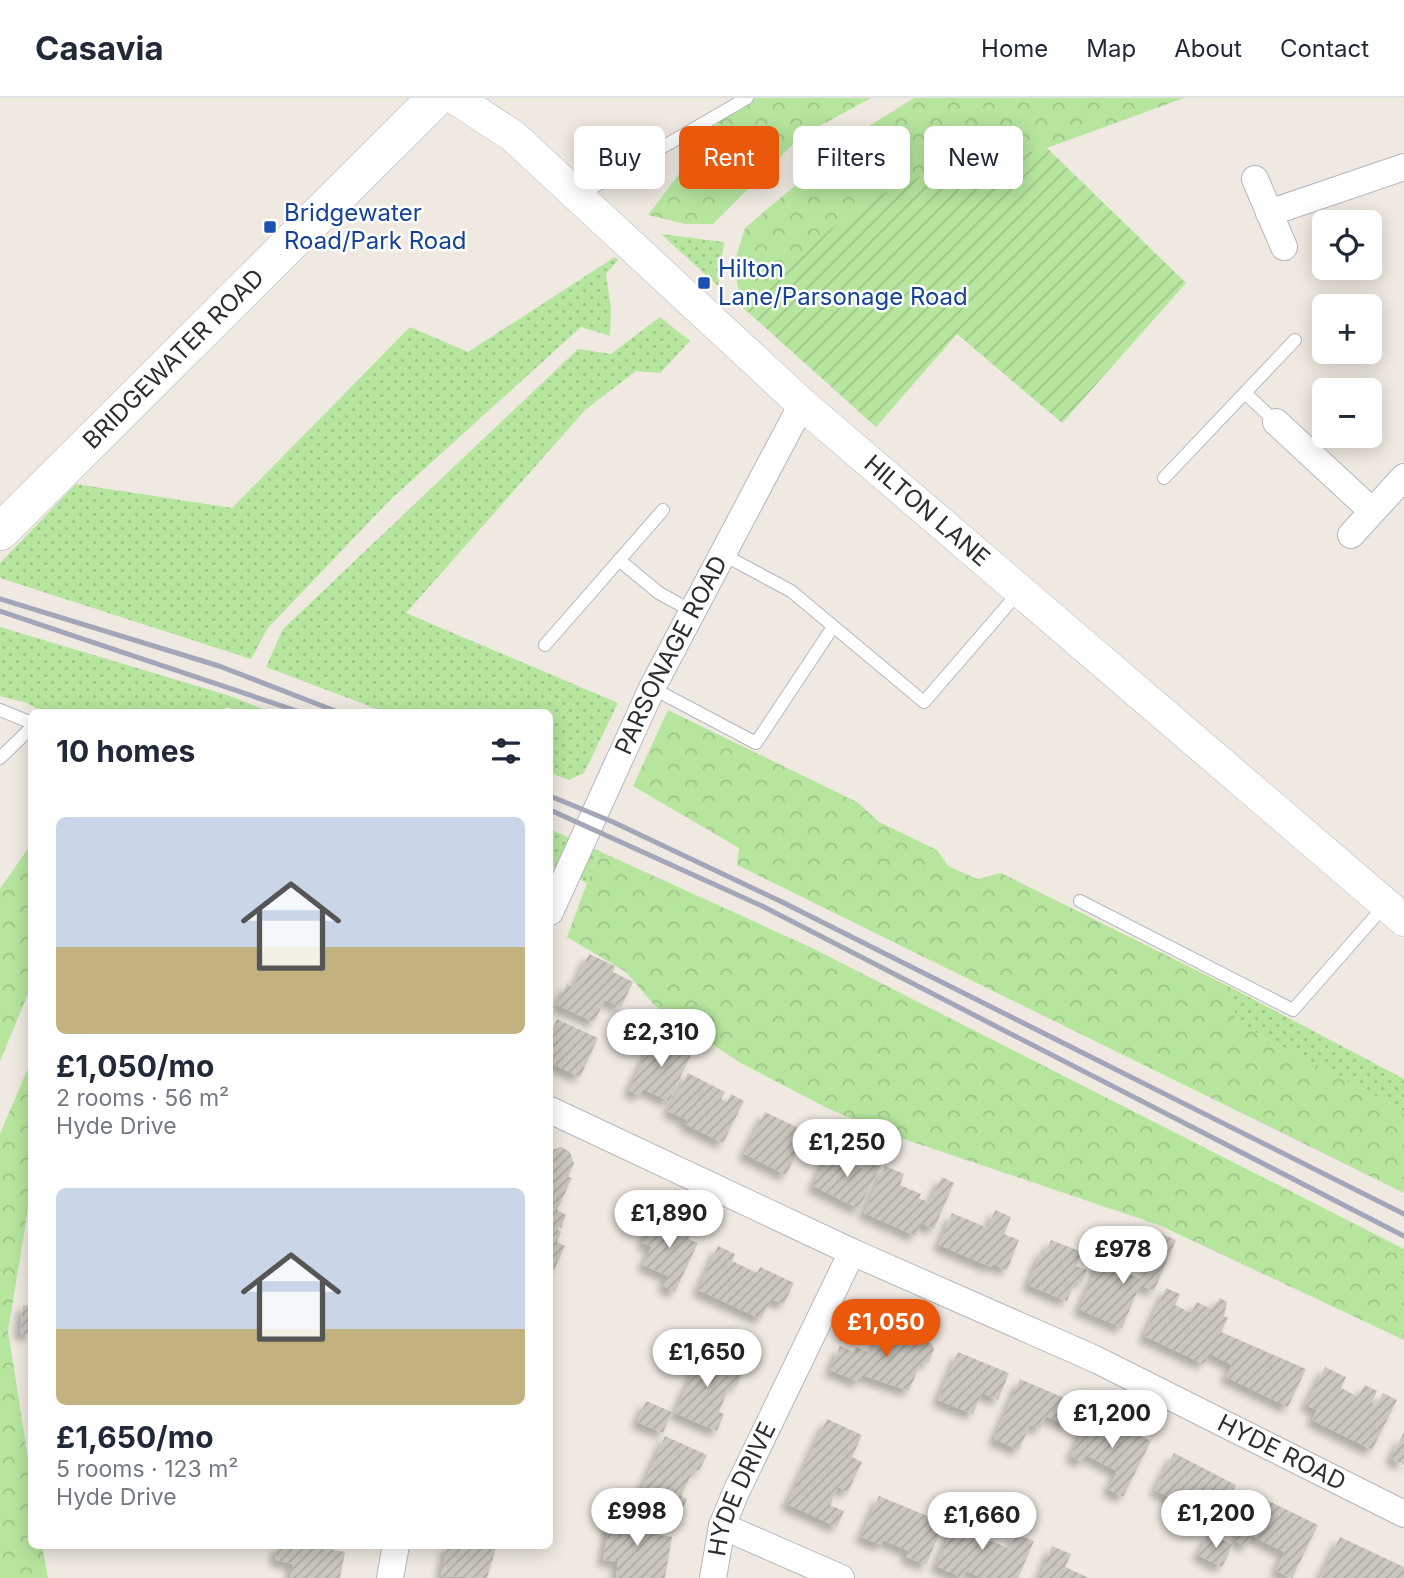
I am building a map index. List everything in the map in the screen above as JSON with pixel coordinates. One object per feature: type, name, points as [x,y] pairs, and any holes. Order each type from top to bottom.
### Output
[{"type":"main road","name":"BRIDGEWATER ROAD","points":[[0,532],[436,98]]},
{"type":"street","name":"HILTON LANE","points":[[455,98],[513,136],[580,195],[802,404],[1395,912]]},
{"type":"street","points":[[1269,212],[1404,167]]},
{"type":"street","points":[[1255,179],[1284,247]]},
{"type":"street","name":"PARSONAGE ROAD","points":[[553,905],[652,688],[802,404]]},
{"type":"street","points":[[1276,422],[1372,511]]},
{"type":"street","points":[[1351,535],[1404,477]]},
{"type":"street","name":"HYDE ROAD","points":[[553,1111],[852,1251],[1095,1359],[1404,1514]]},
{"type":"street","name":"HYDE DRIVE","points":[[713,1578],[722,1526],[736,1492],[852,1251]]},
{"type":"street","points":[[722,1526],[841,1578]]},
{"type":"street","points":[[390,1578],[395,1549]]},
{"type":"lane","points":[[580,195],[746,98]]},
{"type":"lane","points":[[1164,478],[1295,340]]},
{"type":"lane","points":[[1245,393],[1276,422]]},
{"type":"lane","points":[[545,645],[663,510]]},
{"type":"lane","points":[[722,554],[791,591],[924,702],[1019,591]]},
{"type":"lane","points":[[619,560],[659,593],[692,611]]},
{"type":"lane","points":[[652,688],[756,743],[833,627]]},
{"type":"lane","points":[[0,710],[28,723]]},
{"type":"lane","points":[[0,758],[28,729]]},
{"type":"lane","points":[[1080,901],[1293,1010],[1395,912]]},
{"type":"green space","points":[[744,98],[871,98],[819,126],[793,126],[793,144],[779,158],[779,126],[715,126],[732,104]]},
{"type":"green space","points":[[914,98],[1184,98],[1047,148],[1023,153],[1023,126],[924,126],[924,176],[910,182],[910,126],[869,126]]},
{"type":"green space","points":[[1047,148],[1186,283],[1062,423],[957,334],[876,427],[741,306],[849,216],[893,189],[910,189],[910,181],[922,176],[924,189],[1023,189],[1023,153]]},
{"type":"green space","points":[[679,174],[679,189],[748,189],[713,224],[686,224],[648,215]]},
{"type":"green space","points":[[793,187],[896,189],[874,200],[824,237],[741,306],[734,264],[745,228]]},
{"type":"green space","points":[[661,234],[724,242],[718,286]]},
{"type":"green space","points":[[615,257],[618,260],[606,274],[611,308],[610,336],[581,327],[390,500],[267,629],[251,659],[0,578],[0,563],[76,484],[232,508],[410,327],[468,352]]},
{"type":"green space","points":[[660,317],[690,341],[660,373],[636,371],[585,410],[406,613],[618,703],[584,773],[569,780],[553,774],[553,709],[377,709],[266,667],[283,629],[578,349],[611,354]]},
{"type":"green space","points":[[0,627],[227,695],[263,709],[37,709],[27,703],[0,696]]},
{"type":"green space","points":[[668,710],[857,802],[879,822],[937,850],[948,866],[977,879],[1001,873],[1232,988],[1236,1022],[1404,1111],[1404,1193],[737,865],[739,848],[633,786]]},
{"type":"green space","points":[[553,830],[599,851],[587,883],[553,867]]},
{"type":"green space","points":[[28,848],[28,994],[0,1061],[0,889]]},
{"type":"green space","points":[[599,851],[810,947],[1404,1249],[1404,1340],[1159,1225],[889,1134],[829,1109],[739,1062],[654,1005],[626,972],[567,937]]},
{"type":"green space","points":[[1232,988],[1404,1079],[1404,1111],[1236,1022]]},
{"type":"green space","points":[[28,1068],[28,1209],[8,1331],[28,1458],[28,1549],[43,1549],[48,1578],[0,1578],[0,1134]]},
{"type":"building","points":[[589,954],[615,966],[613,972],[633,982],[621,1007],[605,1000],[594,1022],[557,1005],[567,984],[573,987]]},
{"type":"building","points":[[557,1019],[598,1038],[580,1077],[553,1064],[553,1029]]},
{"type":"building","points":[[655,1035],[692,1053],[669,1101],[643,1089],[640,1096],[629,1090]]},
{"type":"building","points":[[688,1073],[725,1092],[721,1099],[727,1102],[731,1094],[744,1101],[723,1143],[685,1124],[687,1120],[668,1111]]},
{"type":"building","points":[[765,1112],[807,1132],[786,1175],[744,1154]]},
{"type":"building","points":[[561,1147],[570,1152],[574,1164],[568,1177],[572,1178],[557,1210],[566,1215],[561,1228],[553,1224],[553,1150]]},
{"type":"building","points":[[829,1152],[863,1169],[869,1157],[882,1163],[859,1209],[813,1186]]},
{"type":"building","points":[[885,1166],[904,1174],[900,1185],[921,1194],[919,1198],[929,1203],[942,1177],[954,1183],[934,1229],[921,1223],[916,1236],[864,1213]]},
{"type":"building","points":[[995,1210],[1011,1217],[1004,1234],[1019,1240],[1007,1270],[992,1264],[991,1267],[939,1245],[952,1213],[988,1228]]},
{"type":"building","points":[[656,1213],[692,1231],[688,1239],[698,1243],[675,1292],[663,1286],[668,1276],[643,1265],[652,1247],[642,1243]]},
{"type":"building","points":[[553,1228],[561,1232],[557,1242],[565,1246],[554,1270]]},
{"type":"building","points":[[1162,1234],[1176,1240],[1154,1291],[1140,1285],[1122,1328],[1079,1309],[1100,1261],[1143,1280]]},
{"type":"building","points":[[1051,1240],[1082,1252],[1076,1266],[1087,1270],[1082,1283],[1076,1280],[1067,1301],[1028,1285],[1042,1250],[1046,1252]]},
{"type":"building","points":[[718,1246],[735,1254],[732,1261],[757,1273],[760,1267],[794,1283],[784,1304],[771,1299],[761,1319],[698,1290]]},
{"type":"building","points":[[1166,1288],[1180,1294],[1175,1305],[1191,1313],[1197,1302],[1211,1309],[1220,1298],[1227,1302],[1224,1316],[1228,1318],[1221,1332],[1306,1369],[1288,1407],[1226,1377],[1232,1365],[1209,1353],[1204,1364],[1144,1336]]},
{"type":"building","points":[[23,1305],[28,1306],[28,1334],[20,1333]]},
{"type":"building","points":[[884,1323],[932,1344],[934,1350],[929,1362],[920,1364],[909,1391],[862,1375],[859,1382],[830,1370],[840,1346],[853,1352],[856,1347],[871,1353]]},
{"type":"building","points":[[687,1349],[701,1355],[702,1352],[744,1370],[736,1387],[730,1385],[719,1412],[724,1414],[717,1431],[675,1413],[695,1368],[681,1362]]},
{"type":"building","points":[[958,1352],[1009,1373],[998,1400],[982,1393],[973,1414],[938,1400]]},
{"type":"building","points":[[1325,1367],[1346,1377],[1341,1388],[1358,1397],[1365,1385],[1377,1391],[1372,1403],[1377,1405],[1383,1393],[1397,1400],[1372,1450],[1312,1420],[1317,1410],[1306,1405]]},
{"type":"building","points":[[1020,1379],[1076,1403],[1066,1425],[1046,1416],[1040,1429],[1030,1425],[1019,1450],[994,1439]]},
{"type":"building","points":[[646,1401],[672,1412],[663,1433],[637,1422]]},
{"type":"building","points":[[1091,1412],[1151,1441],[1123,1497],[1108,1489],[1117,1471],[1086,1455],[1082,1462],[1071,1456]]},
{"type":"building","points":[[827,1419],[862,1435],[852,1457],[862,1462],[848,1492],[838,1487],[830,1505],[844,1511],[837,1527],[787,1504]]},
{"type":"building","points":[[1404,1432],[1404,1465],[1391,1458]]},
{"type":"building","points":[[665,1436],[707,1455],[699,1471],[694,1469],[681,1496],[687,1499],[680,1515],[638,1497]]},
{"type":"building","points":[[1174,1453],[1236,1485],[1229,1498],[1239,1504],[1230,1522],[1220,1516],[1217,1522],[1155,1490]]},
{"type":"building","points":[[1256,1495],[1318,1525],[1292,1578],[1276,1571],[1284,1552],[1252,1536],[1247,1547],[1234,1540]]},
{"type":"building","points":[[879,1496],[944,1523],[926,1565],[906,1557],[909,1551],[883,1540],[881,1545],[861,1537]]},
{"type":"building","points":[[611,1513],[662,1524],[660,1535],[672,1537],[665,1578],[616,1578],[618,1562],[603,1560]]},
{"type":"building","points":[[958,1514],[987,1524],[982,1537],[1010,1549],[1016,1534],[1034,1541],[1018,1578],[982,1578],[966,1571],[963,1578],[936,1566]]},
{"type":"building","points":[[1209,1533],[1233,1545],[1222,1567],[1198,1555]]},
{"type":"building","points":[[1340,1537],[1404,1567],[1404,1578],[1320,1578]]},
{"type":"building","points":[[1052,1546],[1071,1554],[1065,1567],[1089,1578],[1039,1578]]},
{"type":"building","points":[[277,1549],[330,1549],[345,1552],[340,1578],[290,1578],[293,1564],[275,1560]]},
{"type":"building","points":[[446,1549],[496,1549],[487,1578],[441,1576]]},
{"type":"railway","points":[[0,599],[219,666],[330,709]]},
{"type":"railway","points":[[0,611],[291,709]]},
{"type":"railway","points":[[553,797],[613,822],[782,902],[1404,1214]]},
{"type":"railway","points":[[553,811],[762,906],[1404,1236]]},
{"type":"place","name":"Bridgewater Road/Park Road","points":[[270,227]]},
{"type":"place","name":"Hilton Lane/Parsonage Road","points":[[704,283]]}]
